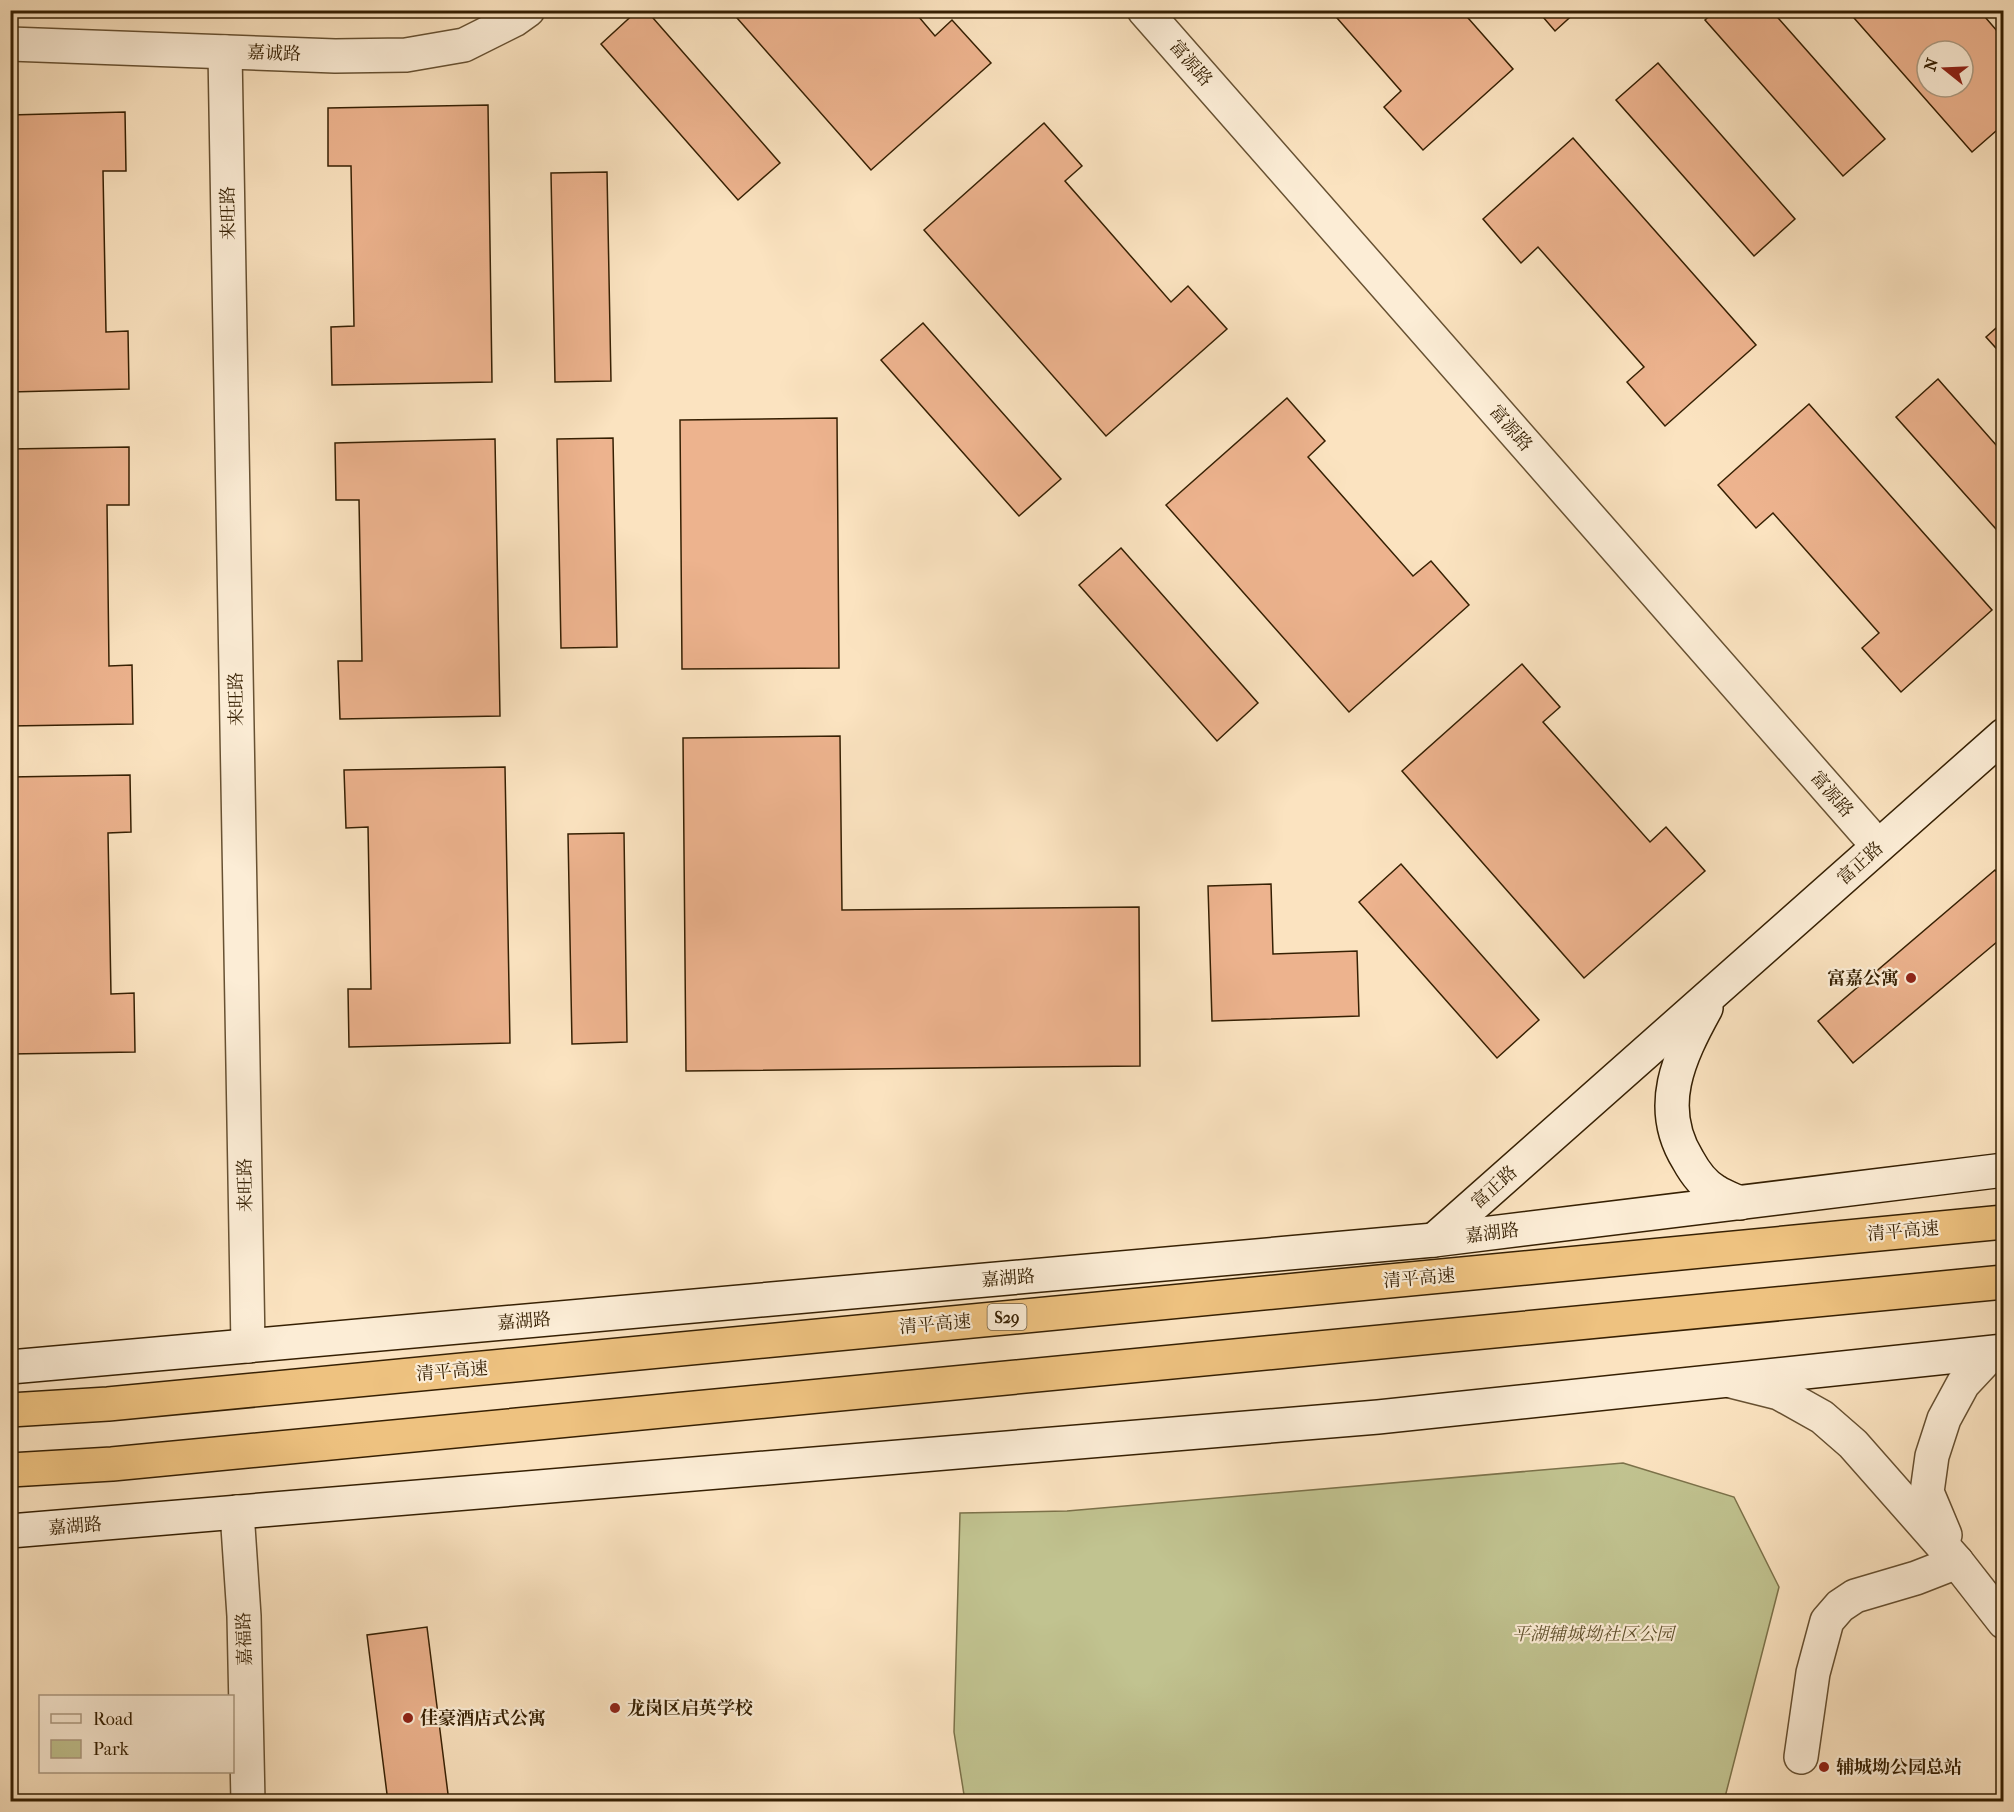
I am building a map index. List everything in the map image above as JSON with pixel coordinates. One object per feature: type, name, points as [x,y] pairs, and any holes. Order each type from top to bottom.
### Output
[{"type":"highway","name":"清平高速","points":[[10,1410],[108,1404],[2004,1222]]},
{"type":"highway","points":[[10,1470],[112,1464],[2004,1282]]},
{"type":"street","name":"嘉诚路","points":[[10,44],[335,56],[406,55],[464,45],[514,20],[528,10]]},
{"type":"street","name":"富源路","points":[[1144,10],[1878,846]]},
{"type":"street","name":"来旺路","points":[[225,52],[248,1346]]},
{"type":"street","name":"富正路","points":[[1434,1240],[2004,735]]},
{"type":"street","name":"富正路","points":[[1715,990],[1688,1041],[1674,1083],[1672,1121],[1680,1147],[1695,1171],[1713,1190],[1740,1203]]},
{"type":"street","name":"嘉湖路","points":[[10,1367],[1434,1240],[2004,1170]]},
{"type":"street","name":"嘉湖路","points":[[10,1531],[1378,1417],[1998,1352]]},
{"type":"street","points":[[1957,1562],[1927,1492],[1932,1456],[1944,1419],[1963,1384],[1998,1352]]},
{"type":"street","points":[[1730,1380],[1779,1393],[1822,1417],[1853,1444],[1957,1562],[2004,1622]]},
{"type":"street","name":"嘉福路","points":[[237,1512],[244,1616],[248,1802]]},
{"type":"street","points":[[1801,1757],[1813,1673],[1827,1621],[1840,1606],[1855,1596],[1916,1578],[1957,1562]]},
{"type":"green space","name":"平湖辅城坳社区公园","points":[[1623,1463],[1734,1497],[1779,1587],[1724,1801],[965,1801],[954,1732],[960,1513],[1067,1511]]},
{"type":"building","points":[[638,10],[646,10],[780,163],[738,200],[601,44]]},
{"type":"building","points":[[730,10],[913,10],[935,36],[952,20],[991,63],[871,170]]},
{"type":"building","points":[[1330,10],[1461,10],[1513,69],[1423,150],[1384,107],[1401,91]]},
{"type":"building","points":[[1537,10],[1578,10],[1555,31]]},
{"type":"building","points":[[1716,10],[1771,10],[1885,139],[1843,176],[1705,20]]},
{"type":"building","points":[[1847,10],[1979,10],[2004,39],[2004,124],[1972,152],[1925,99],[1975,99],[1975,39],[1915,39],[1915,87]]},
{"type":"building","points":[[1658,63],[1795,219],[1754,256],[1616,100]]},
{"type":"building","points":[[488,105],[492,382],[332,385],[331,327],[354,326],[351,166],[328,166],[328,108]]},
{"type":"building","points":[[125,112],[126,171],[103,171],[106,332],[128,331],[129,389],[10,392],[10,115]]},
{"type":"building","points":[[1044,123],[1082,166],[1065,181],[1171,302],[1188,286],[1227,329],[1106,436],[924,230]]},
{"type":"building","points":[[1573,138],[1756,345],[1665,426],[1627,382],[1644,367],[1538,247],[1521,263],[1483,219]]},
{"type":"building","points":[[607,172],[611,381],[555,382],[551,173]]},
{"type":"building","points":[[2004,321],[2004,357],[1986,337]]},
{"type":"building","points":[[923,323],[1061,479],[1019,516],[881,360]]},
{"type":"building","points":[[1938,379],[2004,454],[2004,538],[1896,417]]},
{"type":"building","points":[[1287,398],[1325,441],[1308,457],[1413,576],[1431,561],[1469,605],[1349,712],[1166,505]]},
{"type":"building","points":[[1809,404],[1992,610],[1901,692],[1862,648],[1879,633],[1773,513],[1756,528],[1718,485]]},
{"type":"building","points":[[837,418],[839,668],[682,669],[680,420]]},
{"type":"building","points":[[613,438],[617,647],[561,648],[557,439]]},
{"type":"building","points":[[495,439],[500,716],[340,719],[338,661],[362,661],[359,500],[336,500],[335,443]]},
{"type":"building","points":[[129,447],[129,505],[107,505],[109,666],[132,665],[133,724],[10,726],[10,449]]},
{"type":"building","points":[[1121,548],[1258,703],[1217,741],[1079,585]]},
{"type":"building","points":[[1522,664],[1560,707],[1543,722],[1650,842],[1666,827],[1705,871],[1584,978],[1402,771]]},
{"type":"building","points":[[840,736],[842,910],[1139,907],[1140,1066],[686,1071],[683,738]]},
{"type":"building","points":[[505,767],[510,1043],[349,1047],[348,989],[371,989],[368,827],[346,828],[344,770]]},
{"type":"building","points":[[130,775],[131,832],[108,833],[111,994],[134,993],[135,1052],[10,1054],[10,777]]},
{"type":"building","points":[[624,833],[627,1042],[572,1044],[568,834]]},
{"type":"building","points":[[1401,864],[1539,1020],[1497,1058],[1359,902]]},
{"type":"building","name":"富嘉公寓","points":[[1995,870],[2004,880],[2004,936],[1853,1063],[1818,1021]]},
{"type":"building","points":[[1271,884],[1273,954],[1357,951],[1359,1016],[1212,1021],[1208,886]]},
{"type":"building","name":"佳豪酒店式公寓","points":[[427,1627],[449,1802],[388,1802],[367,1635]]},
{"type":"place","name":"富嘉公寓","points":[[1911,978]]},
{"type":"place","name":"龙岗区启英学校","points":[[615,1708]]},
{"type":"place","name":"佳豪酒店式公寓","points":[[408,1718]]},
{"type":"place","name":"辅城坳公园总站","points":[[1824,1767]]}]
